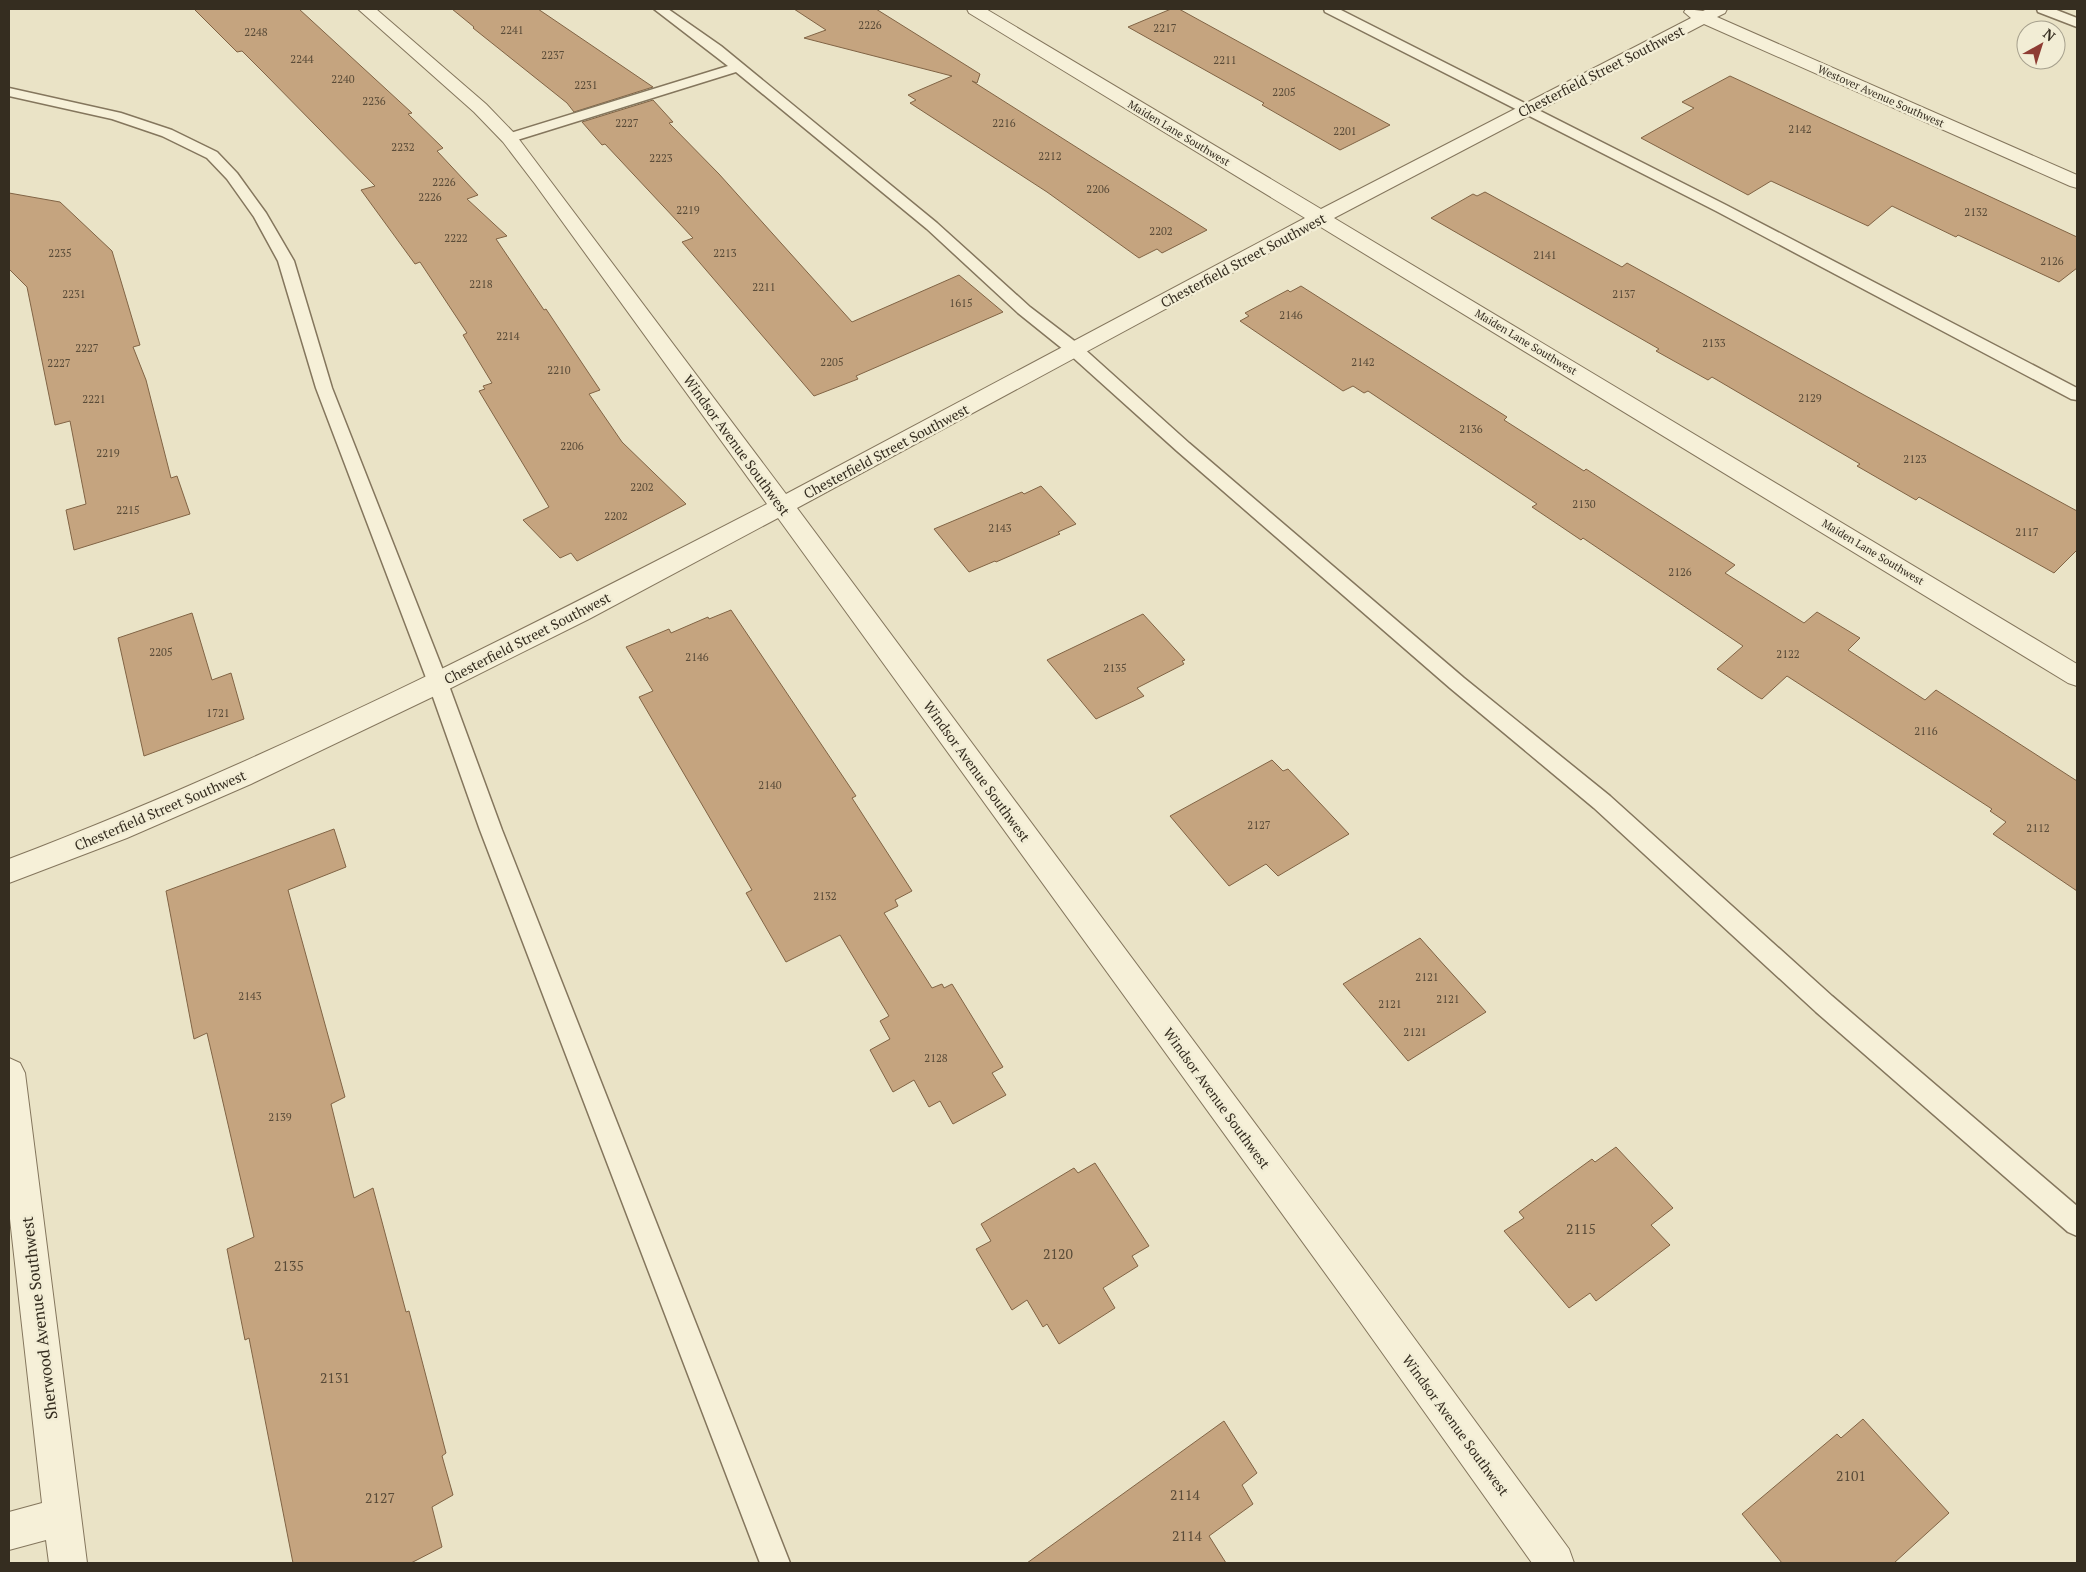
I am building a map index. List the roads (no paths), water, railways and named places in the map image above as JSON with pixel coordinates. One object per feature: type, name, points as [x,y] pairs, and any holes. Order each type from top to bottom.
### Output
[{"type":"street","name":"Windsor Avenue Southwest","points":[[366,9],[480,108],[509,138],[548,188],[1344,1270],[1555,1563]]},
{"type":"street","name":"Maiden Lane Southwest","points":[[975,9],[2077,676]]},
{"type":"street","name":"Chesterfield Street Southwest","points":[[9,871],[117,830],[241,776],[438,683],[782,506],[1525,110],[1619,63],[1703,12]]},
{"type":"street","name":"Westover Avenue Southwest","points":[[1703,12],[2077,182]]},
{"type":"street","name":"Sherwood Avenue Southwest","points":[[9,1073],[68,1563]]},
{"type":"street","points":[[9,1531],[63,1517]]},
{"type":"lane","points":[[660,9],[738,67],[932,226],[1024,310],[1075,350],[1183,447],[1450,677],[1602,802],[1824,1004],[2077,1223]]},
{"type":"lane","points":[[1330,9],[1525,110],[1721,208],[2077,394]]},
{"type":"lane","points":[[2043,9],[2077,23]]},
{"type":"lane","points":[[509,138],[738,67]]},
{"type":"lane","points":[[9,92],[116,116],[167,133],[212,155],[232,176],[261,216],[286,261],[324,388],[438,683],[498,848],[776,1563]]}]
